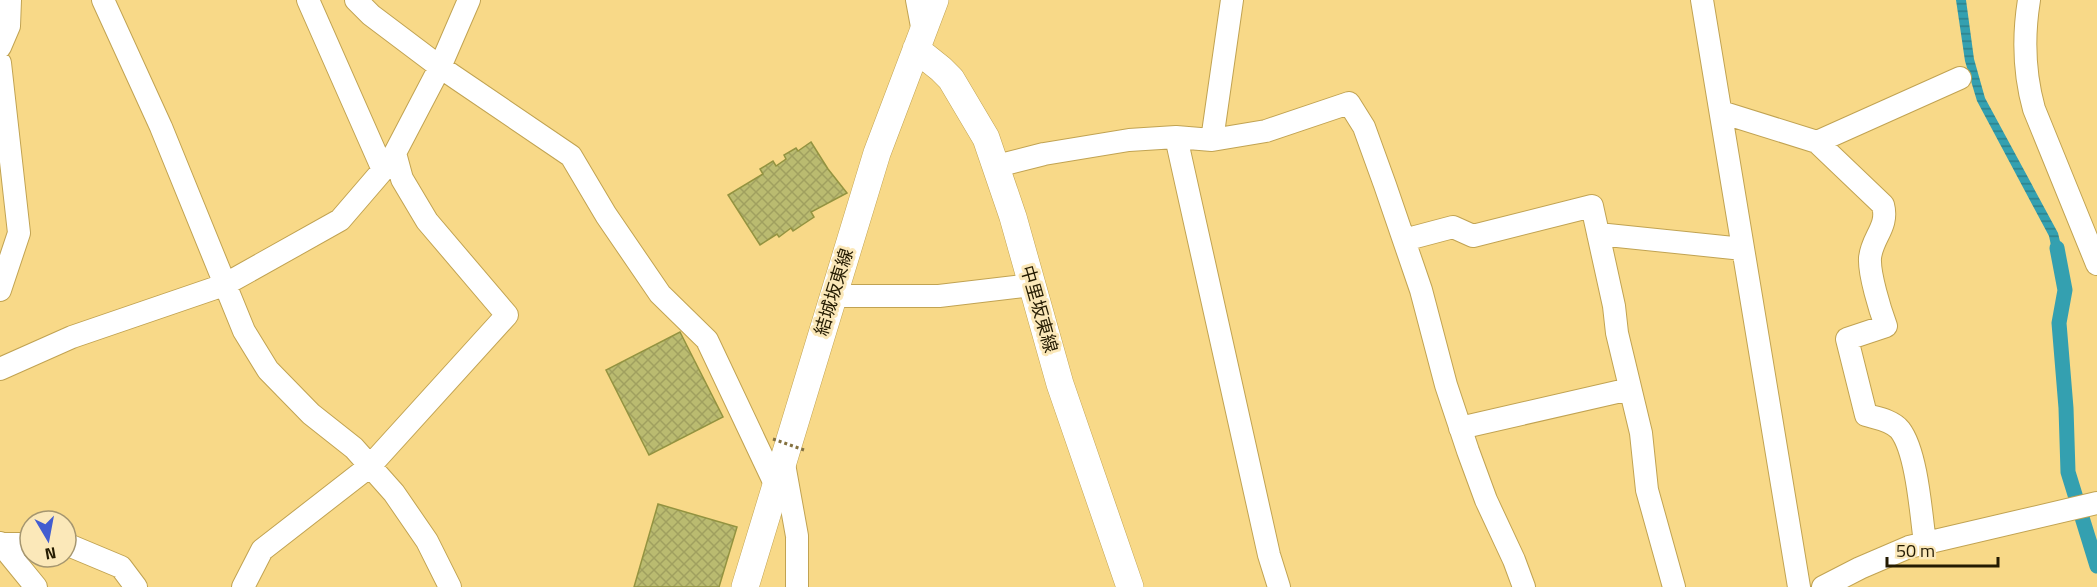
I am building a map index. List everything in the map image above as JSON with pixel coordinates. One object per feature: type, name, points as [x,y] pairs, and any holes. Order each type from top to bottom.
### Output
[{"type":"main road","name":"結城坂東線","points":[[745,587],[877,153],[935,0]]},
{"type":"main road","name":"中里坂東線","points":[[920,41],[963,96],[986,138],[997,166],[1060,384],[1130,587]]},
{"type":"street","points":[[0,47],[9,26],[10,0]]},
{"type":"street","points":[[103,0],[192,198],[224,285],[244,331],[268,370],[310,414],[354,448],[394,493],[427,541],[450,587]]},
{"type":"street","points":[[243,587],[262,550],[370,466],[507,315],[427,221],[389,161],[308,0]]},
{"type":"street","points":[[356,0],[370,15],[440,67],[572,156],[606,216],[660,294],[707,340],[776,486]]},
{"type":"street","points":[[0,368],[72,337],[224,285],[340,220],[389,161],[440,67],[469,0]]},
{"type":"street","points":[[917,0],[920,41]]},
{"type":"street","points":[[1212,140],[1232,0]]},
{"type":"street","points":[[1702,0],[1800,587]]},
{"type":"street","points":[[2029,0],[2026,20],[2027,85],[2034,110],[2097,264]]},
{"type":"street","points":[[0,63],[19,233],[0,290]]},
{"type":"street","points":[[1817,141],[1960,78]]},
{"type":"street","points":[[997,166],[1044,154],[1130,140],[1176,137],[1212,140],[1266,131],[1349,103],[1364,127],[1404,240],[1421,290],[1431,335],[1460,428],[1486,500],[1515,560],[1524,587]]},
{"type":"street","points":[[1720,112],[1817,141],[1883,205],[1886,216],[1870,258],[1877,303],[1886,326],[1847,339],[1866,415],[1887,421],[1899,429],[1913,460],[1925,543]]},
{"type":"street","points":[[1176,137],[1267,543],[1279,587]]},
{"type":"street","points":[[1404,240],[1453,227],[1473,236],[1592,206],[1641,433],[1647,490],[1674,587]]},
{"type":"street","points":[[1598,234],[1743,249]]},
{"type":"street","points":[[833,296],[939,297],[1032,285]]},
{"type":"street","points":[[1460,428],[1630,389]]},
{"type":"street","points":[[787,450],[797,536],[797,587]]},
{"type":"street","points":[[1823,587],[1909,547],[2097,503]]},
{"type":"street","points":[[1,543],[18,544]]},
{"type":"street","points":[[1,543],[36,587]]},
{"type":"street","points":[[78,549],[121,567],[136,587]]},
{"type":"water","points":[[1956,0],[1966,0],[1974,59],[1985,98],[2058,233],[2066,267],[2056,269],[2049,236],[1977,101],[1965,61]]},
{"type":"building","points":[[811,142],[847,193],[811,212],[814,217],[793,231],[791,228],[779,237],[777,234],[760,245],[728,195],[763,174],[760,169],[773,161],[776,166],[786,159],[784,155],[796,148],[798,151]]},
{"type":"building","points":[[680,332],[723,417],[649,455],[606,370]]},
{"type":"building","points":[[658,504],[737,527],[719,587],[634,587]]},
{"type":"waterway","points":[[2057,248],[2065,290],[2059,323],[2066,408],[2068,472],[2097,566]]}]
